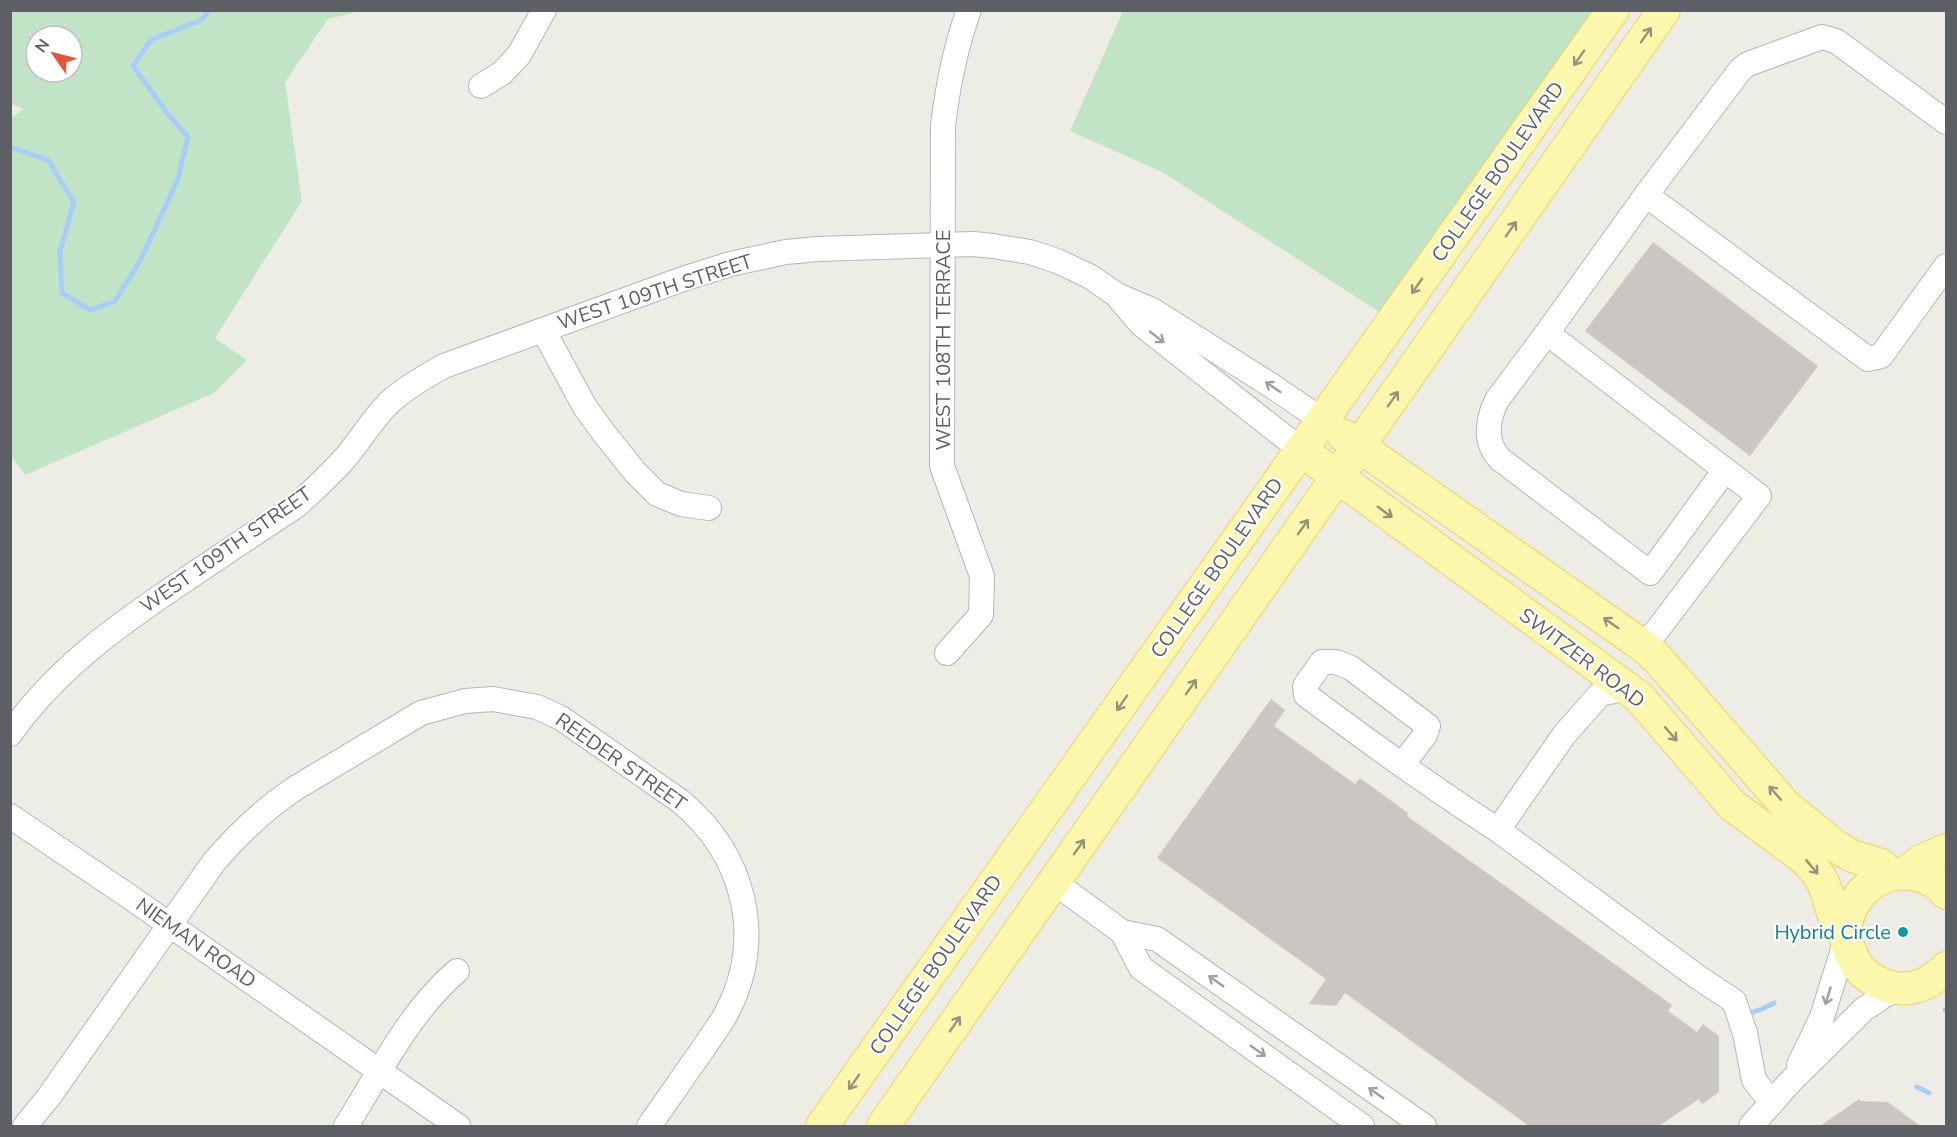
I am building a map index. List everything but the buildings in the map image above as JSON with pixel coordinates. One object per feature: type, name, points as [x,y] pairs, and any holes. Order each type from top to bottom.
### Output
[{"type":"main road","name":"COLLEGE BOULEVARD","points":[[822,1126],[1613,10]]},
{"type":"main road","points":[[883,1126],[1664,10]]},
{"type":"main road","name":"SWITZER ROAD","points":[[1322,420],[1650,651],[1787,807],[1834,846],[1852,856],[1881,865],[1897,874],[1934,882],[1947,893]]},
{"type":"main road","name":"SWITZER ROAD","points":[[1301,450],[1639,697],[1732,805],[1813,868],[1822,880],[1838,926],[1846,936],[1852,958],[1863,972],[1878,983],[1896,988]]},
{"type":"main road","points":[[1627,688],[1650,651]]},
{"type":"main road","points":[[1846,936],[1852,904],[1863,890],[1947,850]]},
{"type":"main road","points":[[1896,988],[1914,987],[1933,980],[1947,969]]},
{"type":"street","points":[[481,86],[502,73],[519,55],[544,10]]},
{"type":"street","name":"WEST 108TH TERRACE","points":[[947,653],[981,615],[982,576],[942,466],[943,125],[948,82],[969,10]]},
{"type":"street","points":[[1725,470],[1650,573],[1500,459],[1491,445],[1489,434],[1491,412],[1497,400],[1646,195],[1741,69],[1748,64],[1822,37],[1829,38],[1947,122]]},
{"type":"street","points":[[1646,195],[1869,359],[1881,356],[1947,267]]},
{"type":"street","name":"WEST 109TH STREET","points":[[10,734],[48,689],[89,649],[123,622],[296,506],[319,486],[392,400],[415,382],[444,366],[730,264],[786,252],[818,249],[944,245],[993,246],[1030,252],[1078,271],[1117,295],[1152,310],[1322,420]]},
{"type":"street","name":"WEST 109TH STREET","points":[[1117,295],[1141,324],[1301,450]]},
{"type":"street","name":"WEST 109TH STREET","points":[[543,330],[585,406],[635,472],[657,494],[681,504],[709,508]]},
{"type":"street","points":[[1547,333],[1759,496],[1658,629],[1650,651]]},
{"type":"street","points":[[1212,381],[1228,358]]},
{"type":"street","points":[[1402,765],[1425,735],[1428,726],[1351,668],[1336,662],[1322,662],[1305,686],[1306,695],[1441,794],[1498,830],[1699,978],[1734,1001],[1745,1033],[1754,1080],[1772,1103]]},
{"type":"street","points":[[1498,830],[1564,735],[1600,694],[1627,688]]},
{"type":"street","name":"REEDER STREET","points":[[169,924],[214,862],[241,831],[294,789],[401,724],[421,713],[465,701],[494,699],[537,707],[561,718],[694,812],[726,852],[739,882],[746,914],[747,943],[738,990],[726,1016],[649,1126]]},
{"type":"street","name":"NIEMAN ROAD","points":[[10,816],[458,1126]]},
{"type":"street","points":[[1054,882],[1122,932],[1157,939],[1424,1126]]},
{"type":"street","points":[[25,1126],[48,1098],[169,924]]},
{"type":"street","points":[[1122,932],[1141,968],[1362,1126]]},
{"type":"street","points":[[1791,1081],[1822,1017],[1846,936]]},
{"type":"street","points":[[346,1126],[423,1005],[457,971]]},
{"type":"street","points":[[1751,1126],[1791,1081],[1864,1009],[1896,988]]},
{"type":"street","points":[[1299,1080],[1317,1053]]},
{"type":"street","points":[[10,1120],[18,1126]]},
{"type":"green space","points":[[11,10],[361,11],[328,19],[285,82],[302,201],[215,338],[247,360],[214,393],[25,475],[10,455],[10,118],[24,109],[11,104]]},
{"type":"green space","points":[[1123,11],[1593,11],[1381,313],[1162,172],[1070,131]]},
{"type":"waterway","points":[[10,147],[48,160],[74,202],[60,251],[62,293],[90,310],[115,301],[140,261],[178,179],[188,137],[133,66],[151,40],[201,20],[210,10]]},
{"type":"waterway","points":[[1747,1014],[1774,1003]]},
{"type":"waterway","points":[[1917,1087],[1929,1093]]},
{"type":"place","name":"Hybrid Circle","points":[[1903,932]]}]
